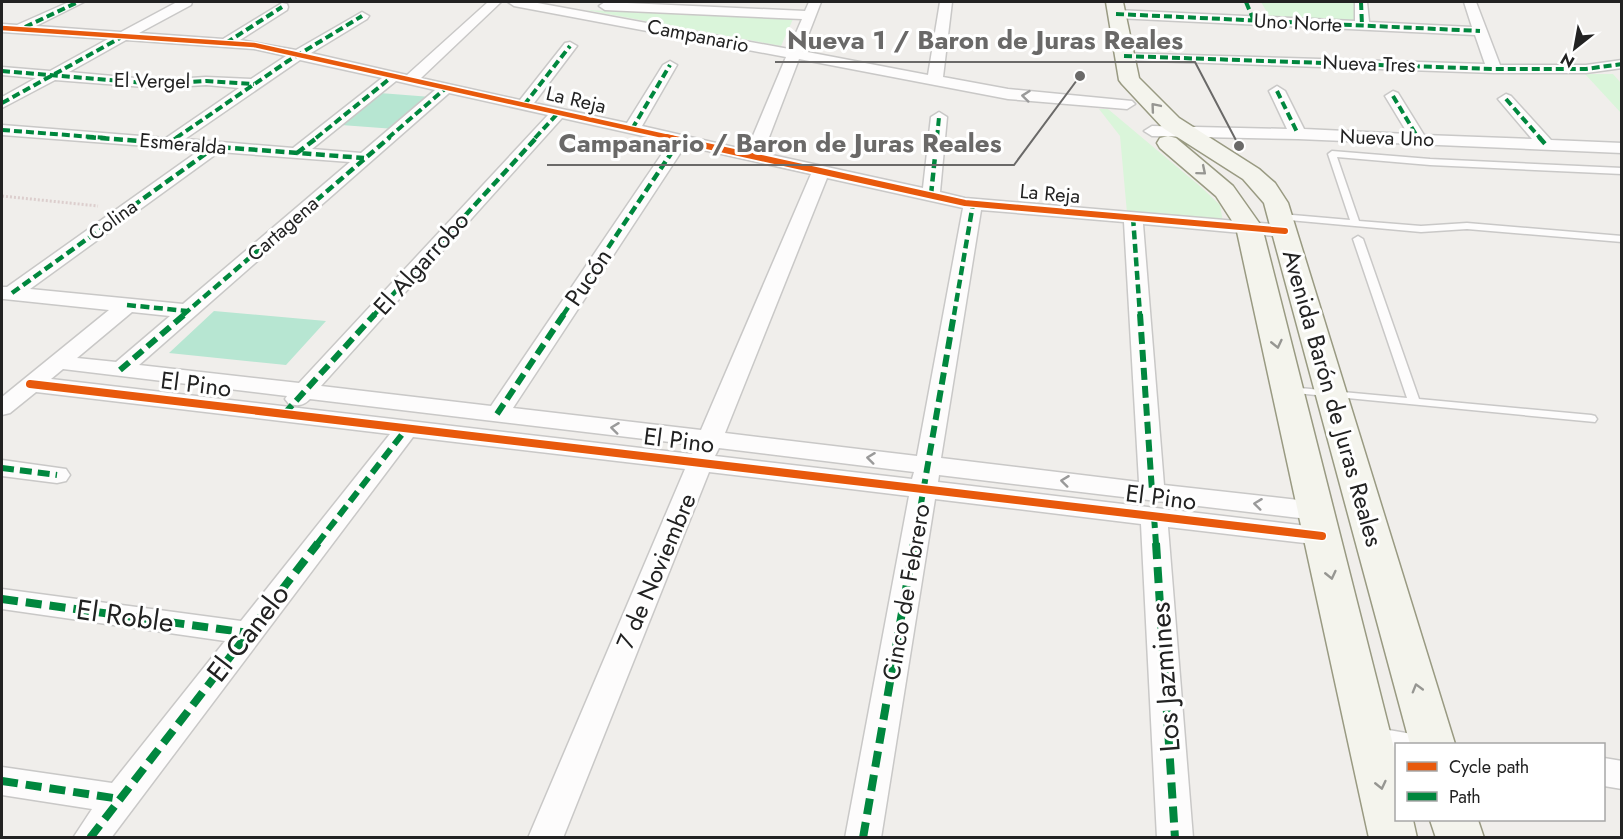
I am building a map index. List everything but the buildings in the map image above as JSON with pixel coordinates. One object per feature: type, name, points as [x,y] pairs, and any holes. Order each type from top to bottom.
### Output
[{"type":"street","points":[[19,29],[78,2]]},
{"type":"street","points":[[4,99],[51,76],[186,2]]},
{"type":"street","points":[[297,153],[401,78],[495,2]]},
{"type":"street","name":"Campanario","points":[[516,2],[1018,95],[1128,92]]},
{"type":"street","name":"Campanario","points":[[516,2],[812,8]]},
{"type":"street","points":[[935,80],[946,2]]},
{"type":"street","points":[[1246,2],[1254,21]]},
{"type":"street","points":[[1361,2],[1362,25]]},
{"type":"street","points":[[1470,2],[1494,69]]},
{"type":"street","points":[[226,43],[282,7]]},
{"type":"street","points":[[753,156],[812,8]]},
{"type":"street","points":[[1115,8],[1128,92]]},
{"type":"street","name":"Uno Norte","points":[[1115,8],[1254,21],[1480,31]]},
{"type":"street","points":[[169,143],[254,84],[362,16]]},
{"type":"street","name":"La Reja","points":[[2,28],[254,45],[973,204],[1249,227],[1283,224]]},
{"type":"street","points":[[524,105],[570,46]]},
{"type":"street","name":"Nueva Tres","points":[[1124,56],[1494,69],[1619,68]]},
{"type":"street","points":[[632,129],[670,65]]},
{"type":"street","name":"El Vergel","points":[[2,71],[157,84],[206,81],[254,84]]},
{"type":"street","name":"Cartagena","points":[[120,370],[446,88]]},
{"type":"street","points":[[1276,91],[1298,134]]},
{"type":"street","name":"Avenida Barón de Juras Reales","points":[[1128,92],[1225,191],[1244,215],[1249,227],[1319,523],[1385,742],[1393,837]]},
{"type":"street","points":[[1393,96],[1419,139]]},
{"type":"street","points":[[1506,99],[1546,145]]},
{"type":"street","name":"El Algarrobo","points":[[284,414],[558,112]]},
{"type":"street","points":[[931,195],[939,117]]},
{"type":"street","name":"Avenida Barón de Juras Reales","points":[[1167,131],[1251,174],[1266,188],[1283,224],[1433,743]]},
{"type":"street","name":"Nueva Uno","points":[[1167,131],[1298,134],[1622,148]]},
{"type":"street","name":"Esmeralda","points":[[4,132],[364,158]]},
{"type":"street","name":"Pucón","points":[[497,414],[680,140]]},
{"type":"street","name":"Colina","points":[[7,293],[215,147]]},
{"type":"street","name":"7 de Noviembre","points":[[545,837],[821,171]]},
{"type":"street","name":"Cinco de Febrero","points":[[863,837],[973,204]]},
{"type":"street","name":"Los Jazmines","points":[[1133,217],[1175,837]]},
{"type":"street","points":[[7,293],[187,311]]},
{"type":"street","points":[[2,408],[127,305]]},
{"type":"street","name":"El Pino","points":[[57,363],[497,414],[705,451]]},
{"type":"street","name":"El Pino","points":[[30,384],[407,428],[705,451],[1319,523]]},
{"type":"street","name":"El Canelo","points":[[90,837],[407,428]]},
{"type":"street","points":[[2,468],[57,475]]},
{"type":"street","name":"El Roble","points":[[2,599],[249,633]]},
{"type":"street","points":[[1605,772],[1622,775]]},
{"type":"street","points":[[2,781],[120,799]]},
{"type":"street","points":[[1455,821],[1460,837]]},
{"type":"lane","points":[[1355,222],[1332,154],[1430,162],[1622,171]]},
{"type":"lane","points":[[1283,224],[1355,222],[1421,229],[1485,227],[1622,239]]},
{"type":"lane","points":[[1358,239],[1414,402]]},
{"type":"lane","points":[[1288,390],[1591,419]]},
{"type":"path","points":[[2,196],[101,206]]},
{"type":"green space","points":[[1261,2],[1354,2],[1356,23],[1271,19]]},
{"type":"green space","points":[[586,10],[793,19],[781,46]]},
{"type":"green space","points":[[1585,74],[1613,74],[1621,83],[1621,113]]},
{"type":"green space","points":[[380,93],[431,97],[395,129],[341,125]]},
{"type":"green space","points":[[1099,109],[1108,109],[1201,187],[1220,205],[1223,222],[1127,213],[1120,136]]},
{"type":"green space","points":[[214,311],[326,321],[286,365],[169,353]]},
{"type":"marked path","points":[[25,27],[78,2]]},
{"type":"marked path","points":[[1246,2],[1254,21]]},
{"type":"marked path","points":[[1361,2],[1362,25]]},
{"type":"marked path","points":[[226,43],[282,7]]},
{"type":"marked path","points":[[1116,14],[1480,31]]},
{"type":"marked path","points":[[169,143],[288,61],[362,16]]},
{"type":"marked path","points":[[2,103],[120,38]]},
{"type":"marked path","points":[[524,105],[570,46]]},
{"type":"marked path","points":[[1124,56],[1494,69],[1586,69],[1622,64]]},
{"type":"marked path","points":[[632,129],[670,65]]},
{"type":"marked path","points":[[2,71],[157,84],[206,81],[254,84]]},
{"type":"marked path","points":[[297,153],[393,76]]},
{"type":"marked path","points":[[120,370],[446,88]]},
{"type":"marked path","points":[[1277,91],[1298,134]]},
{"type":"marked path","points":[[1393,96],[1419,139]]},
{"type":"marked path","points":[[1506,99],[1546,145]]},
{"type":"marked path","points":[[284,414],[558,113]]},
{"type":"marked path","points":[[931,195],[939,117]]},
{"type":"marked path","points":[[2,130],[364,158]]},
{"type":"marked path","points":[[497,414],[680,140]]},
{"type":"marked path","points":[[12,293],[215,147]]},
{"type":"marked path","points":[[863,838],[973,204]]},
{"type":"marked path","points":[[1133,217],[1152,491]]},
{"type":"marked path","points":[[127,305],[187,311]]},
{"type":"marked path","points":[[90,838],[407,428]]},
{"type":"marked path","points":[[2,468],[57,475]]},
{"type":"marked path","points":[[1154,516],[1175,838]]},
{"type":"marked path","points":[[2,599],[249,633]]},
{"type":"marked path","points":[[2,781],[120,799]]},
{"type":"cycle path","points":[[2,28],[254,45],[965,203],[1285,231]]},
{"type":"cycle path","points":[[30,384],[1322,536]]},
{"type":"place","name":"Campanario / Baron de Juras Reales","points":[[1080,76]]},
{"type":"place","name":"Nueva 1 / Baron de Juras Reales","points":[[1239,146]]}]
